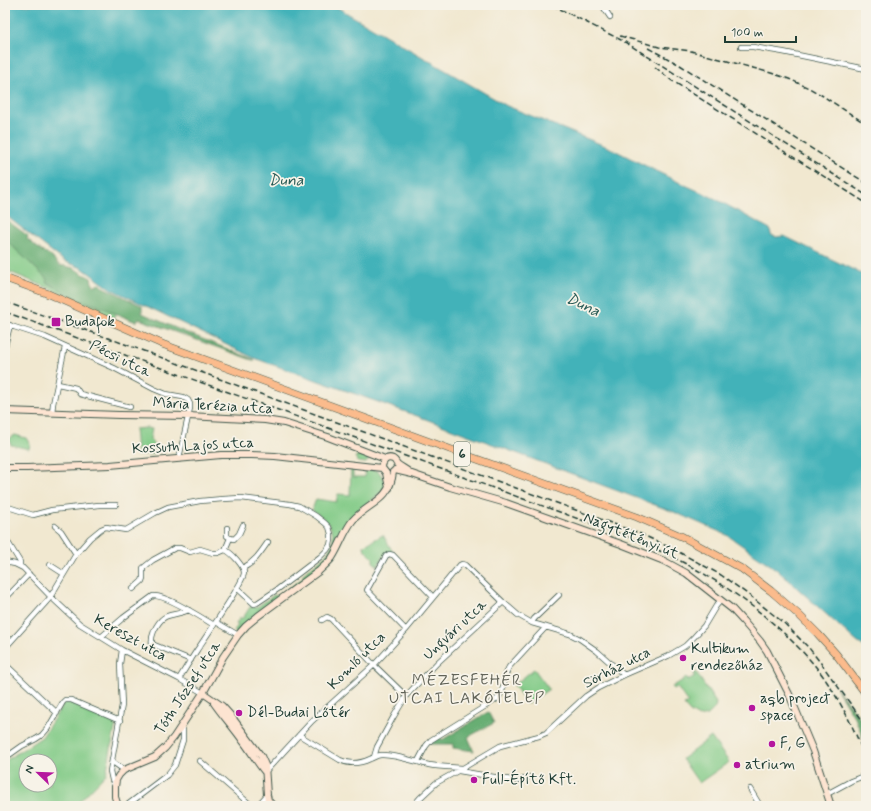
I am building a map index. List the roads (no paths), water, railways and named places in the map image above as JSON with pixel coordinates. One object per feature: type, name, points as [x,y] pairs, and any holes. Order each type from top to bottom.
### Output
[{"type":"main road","name":"6","points":[[5,278],[46,293],[176,349],[444,448],[637,517],[683,537],[742,570],[789,606],[836,654],[865,693]]},
{"type":"main road","name":"Mária Terézia utca","points":[[5,411],[253,418],[274,421],[295,426],[368,452],[384,466]]},
{"type":"main road","name":"Kossuth Lajos utca","points":[[5,468],[110,465],[179,458],[252,454],[384,466]]},
{"type":"main road","points":[[387,458],[392,459],[397,466],[389,488],[384,466],[387,458]]},
{"type":"main road","name":"Nagytétényi út","points":[[396,463],[412,474]]},
{"type":"main road","points":[[384,466],[391,473],[394,471]]},
{"type":"main road","name":"Nagytétényi út","points":[[394,471],[412,474],[450,487],[506,503],[664,560],[682,571],[721,600],[753,632],[767,651],[789,694],[813,751],[831,806]]},
{"type":"main road","name":"Tóth József utca","points":[[124,770],[155,757],[165,748],[181,727],[203,693],[238,635],[251,621],[327,564],[335,553],[349,525],[367,508],[383,496],[389,488]]},
{"type":"main road","points":[[203,693],[212,700],[236,730],[265,772],[268,800],[273,806]]},
{"type":"main road","points":[[118,806],[115,797],[116,780],[124,770]]},
{"type":"street","points":[[602,5],[610,17]]},
{"type":"street","points":[[741,47],[752,47],[783,52],[866,68]]},
{"type":"street","points":[[5,346],[8,325]]},
{"type":"street","name":"Pécsi utca","points":[[8,325],[45,337],[114,368],[166,394],[186,398],[190,404],[188,416]]},
{"type":"street","points":[[52,413],[65,347]]},
{"type":"street","points":[[58,384],[76,388],[80,394],[130,407]]},
{"type":"street","points":[[179,458],[188,416]]},
{"type":"street","points":[[5,648],[49,599],[76,554],[90,538],[106,527],[126,530],[168,507],[200,501],[241,498],[299,506],[326,523],[329,527],[331,534],[330,545],[327,550],[278,589],[257,603],[254,604],[237,588]]},
{"type":"street","points":[[5,506],[33,515],[52,510],[99,505],[116,505]]},
{"type":"street","points":[[230,538],[234,539],[239,534],[243,525]]},
{"type":"street","points":[[55,526],[61,531],[76,554]]},
{"type":"street","points":[[227,528],[227,536],[230,538]]},
{"type":"street","points":[[133,589],[142,581],[144,568],[153,560],[175,548],[180,548],[190,552],[200,549],[218,553],[225,550],[230,538]]},
{"type":"street","points":[[5,540],[20,562],[20,566],[5,562]]},
{"type":"street","points":[[243,568],[254,561],[268,542]]},
{"type":"street","points":[[179,679],[244,576],[243,568],[229,552],[225,550]]},
{"type":"street","points":[[406,630],[367,590],[386,556],[393,554],[433,597]]},
{"type":"street","points":[[50,565],[64,574]]},
{"type":"street","name":"Komló utca","points":[[265,772],[312,721],[374,665],[406,630],[460,565],[465,565],[503,602]]},
{"type":"street","name":"Kereszt utca","points":[[20,566],[80,624],[122,650],[203,693]]},
{"type":"street","points":[[5,599],[29,574]]},
{"type":"street","points":[[278,589],[284,597]]},
{"type":"street","points":[[101,637],[123,618],[156,595],[170,600],[238,635]]},
{"type":"street","points":[[532,623],[534,619],[559,595]]},
{"type":"street","name":"Sörház utca","points":[[413,806],[436,783],[500,746],[540,736],[546,733],[586,696],[598,688],[668,656],[685,646],[704,626],[721,600]]},
{"type":"street","points":[[503,602],[518,616],[532,623],[558,630],[580,639],[597,651],[624,675]]},
{"type":"street","name":"Ungvári utca","points":[[374,757],[377,747],[406,696],[437,663],[503,602]]},
{"type":"street","points":[[188,610],[163,618],[158,623],[151,640],[152,644],[191,660]]},
{"type":"street","points":[[322,620],[327,617],[332,619],[374,665],[406,696]]},
{"type":"street","points":[[418,761],[431,740],[500,696],[504,687],[509,666],[546,627]]},
{"type":"street","points":[[115,787],[110,771],[122,705],[120,664],[122,650]]},
{"type":"street","points":[[5,664],[57,713]]},
{"type":"street","points":[[5,758],[22,746],[42,735],[65,700],[71,700],[120,721]]},
{"type":"street","points":[[126,806],[167,775],[175,765],[183,740],[183,730],[181,727]]},
{"type":"street","points":[[299,735],[340,760],[350,764],[360,763],[379,755],[388,755],[437,766],[464,768]]},
{"type":"street","points":[[112,759],[114,763],[124,770]]},
{"type":"street","points":[[200,761],[252,806]]},
{"type":"street","points":[[459,771],[518,781],[529,777]]},
{"type":"street","points":[[827,794],[866,775]]},
{"type":"street","points":[[750,789],[759,806]]},
{"type":"street","points":[[257,806],[267,795]]},
{"type":"water","name":"Duna","points":[[5,5],[333,5],[507,106],[610,148],[716,199],[770,229],[771,235],[776,237],[784,236],[866,276],[866,648],[857,642],[776,569],[727,535],[674,512],[420,417],[254,358],[111,289],[82,268],[64,261],[5,215]]},
{"type":"railway","points":[[552,5],[625,42],[866,195]]},
{"type":"railway","points":[[620,36],[659,47],[691,51],[789,79],[823,96],[866,124]]},
{"type":"railway","points":[[648,48],[680,65],[866,183]]},
{"type":"railway","points":[[655,67],[671,80],[866,203]]},
{"type":"railway","points":[[5,302],[111,339],[641,534],[675,550],[721,575],[785,624],[809,648],[820,662],[860,717],[866,728]]},
{"type":"railway","points":[[5,312],[620,534],[688,565],[709,577],[749,604],[787,636],[808,658],[823,676],[844,710],[866,760]]},
{"type":"place","name":"Budafok","points":[[56,322]]},
{"type":"place","name":"Kultikum rendezőház","points":[[683,658]]},
{"type":"place","name":"aqb project space","points":[[752,708]]},
{"type":"place","name":"Dél-Budai Lőtér","points":[[239,713]]},
{"type":"place","name":"F, G","points":[[772,744]]},
{"type":"place","name":"atrium","points":[[737,765]]},
{"type":"place","name":"Full-Építő Kft.","points":[[474,780]]},
{"type":"district","name":"MÉZESFEHÉR UTCAI LAKÓTELEP","points":[[467,689]]}]
